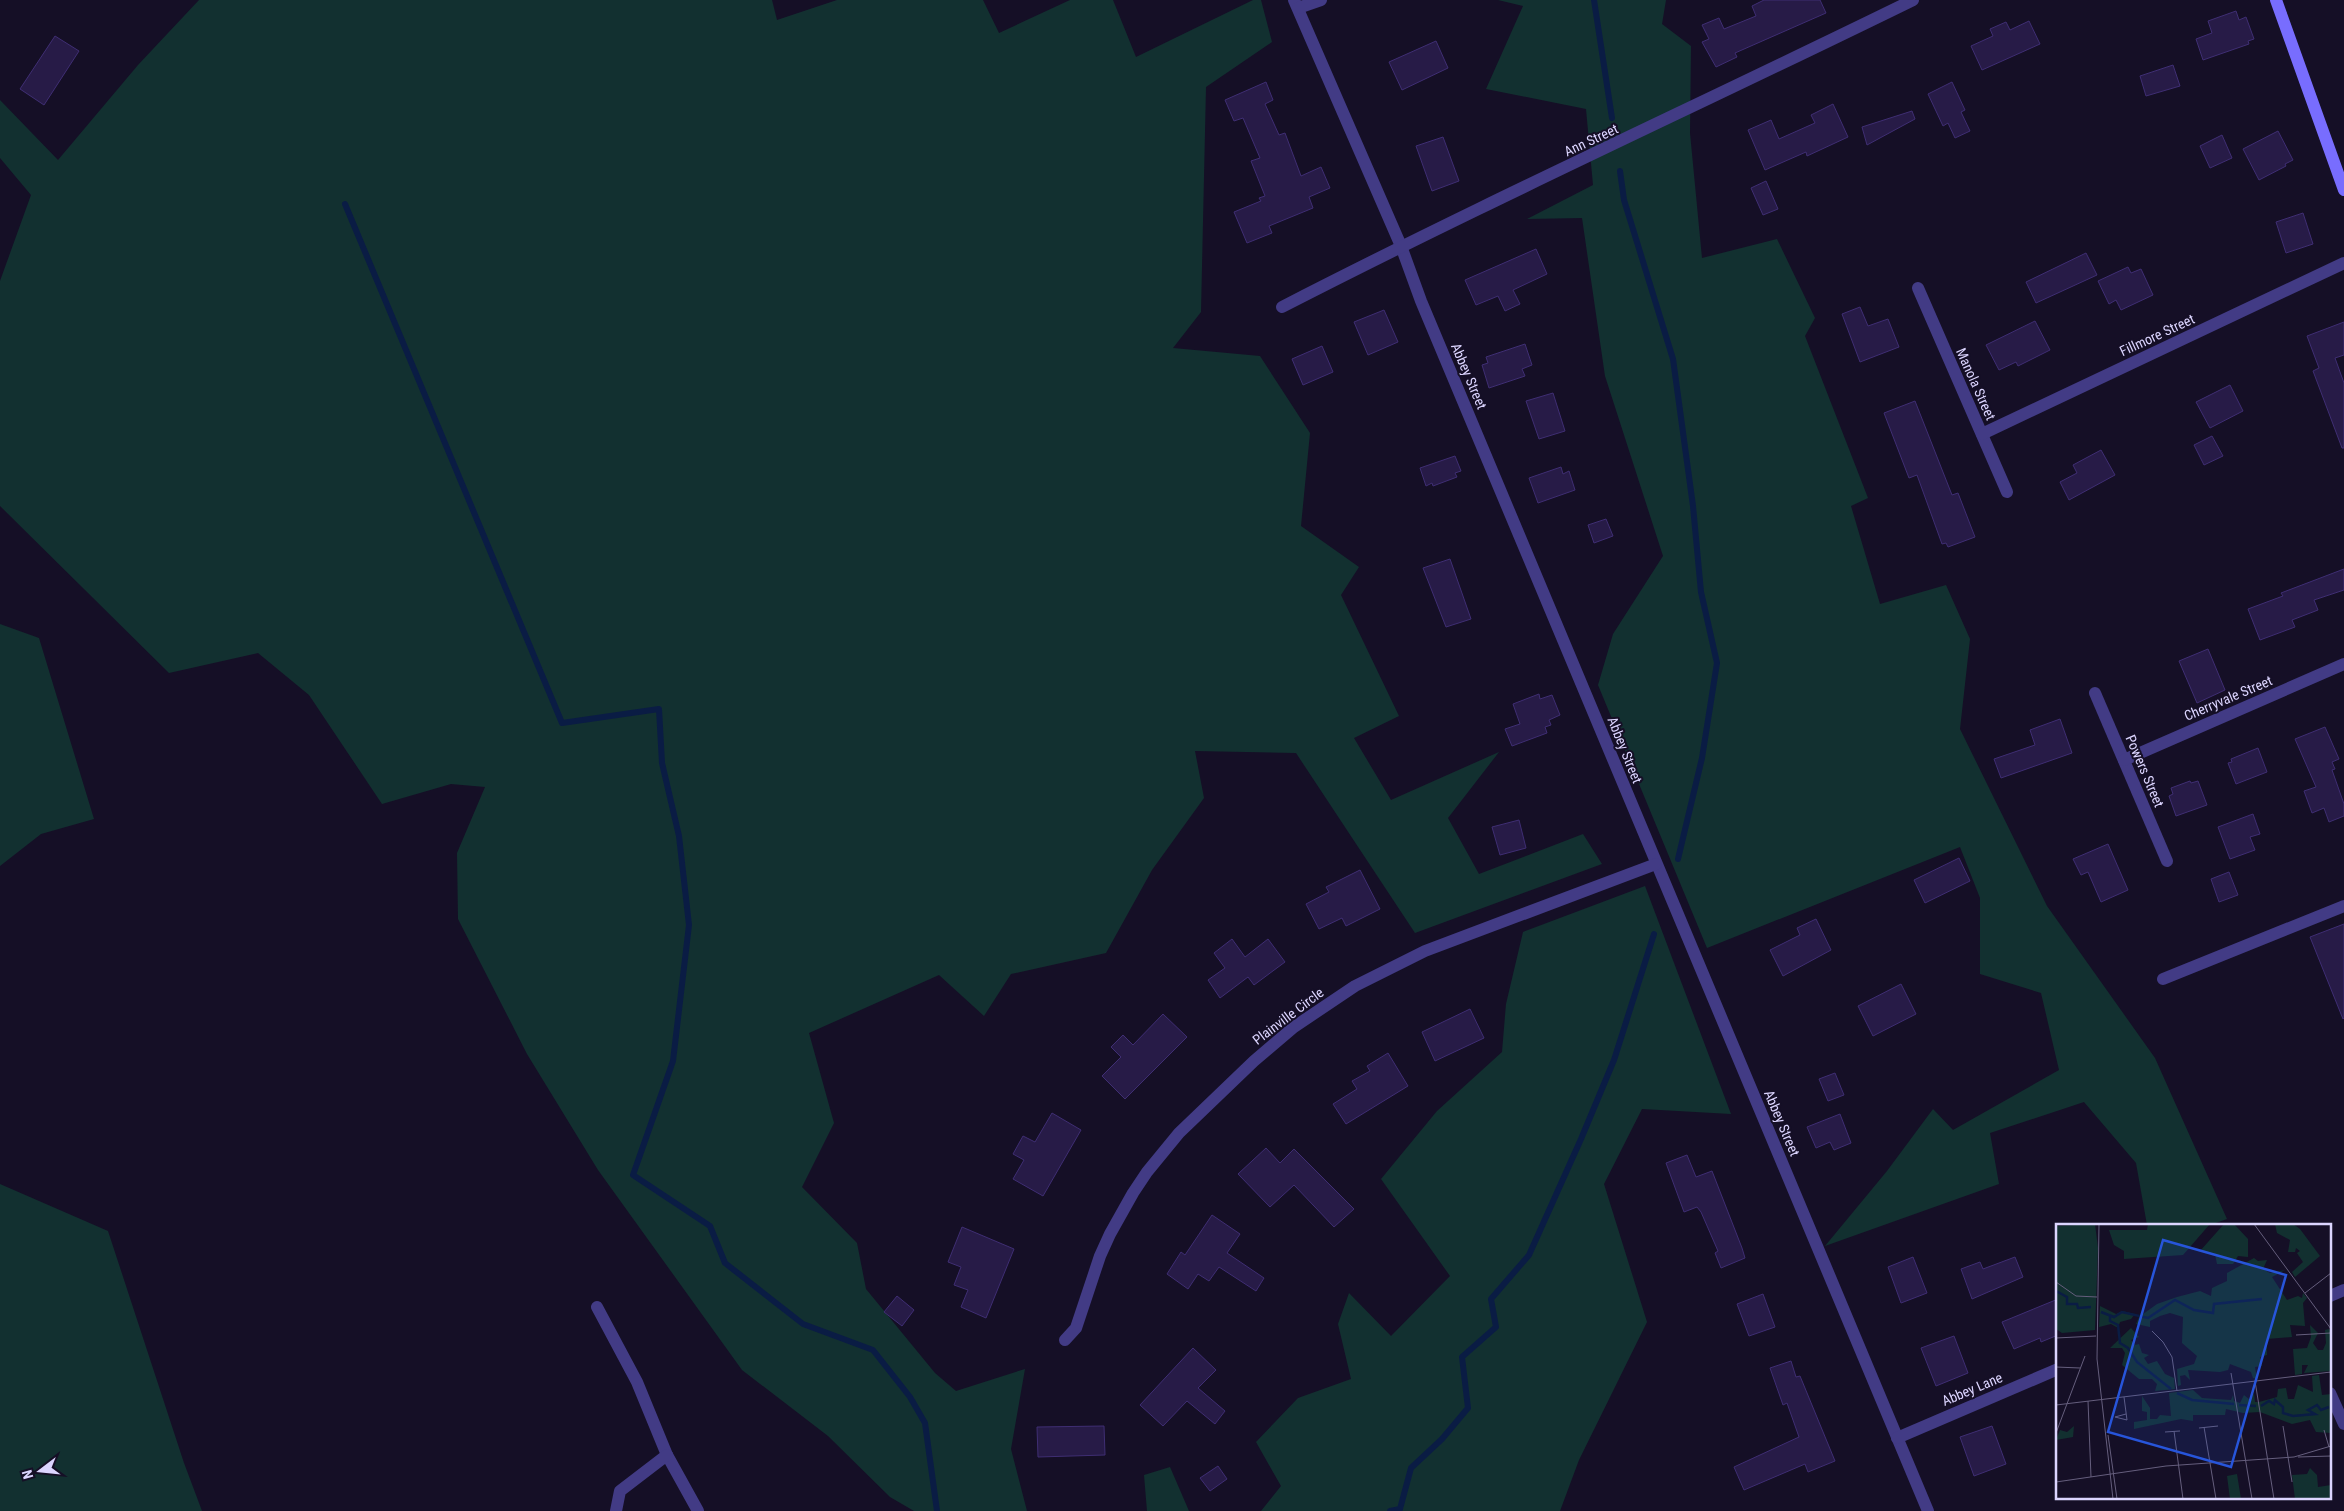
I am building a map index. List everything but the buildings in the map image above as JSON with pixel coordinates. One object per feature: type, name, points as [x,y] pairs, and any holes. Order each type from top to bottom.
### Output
[{"type":"main road","points":[[2276,0],[2344,190]]},
{"type":"street","points":[[1296,4],[1321,0]]},
{"type":"street","name":"Ann Street","points":[[1282,307],[1401,246],[1718,96],[1913,0]]},
{"type":"street","name":"Abbey Street","points":[[1296,4],[1401,246],[1422,301],[1656,864],[1928,1511]]},
{"type":"street","name":"Fillmore Street","points":[[1982,434],[2344,263]]},
{"type":"street","name":"Manola Street","points":[[1918,288],[2007,492]]},
{"type":"street","name":"Cherryvale Street","points":[[2124,760],[2344,664]]},
{"type":"street","name":"Powers Street","points":[[2095,693],[2167,861]]},
{"type":"street","name":"Plainville Circle","points":[[1065,1340],[1076,1328],[1100,1256],[1110,1234],[1133,1193],[1148,1172],[1179,1133],[1254,1061],[1294,1028],[1355,986],[1418,955],[1656,864]]},
{"type":"street","points":[[2163,979],[2344,906]]},
{"type":"street","points":[[2332,1295],[2344,1290]]},
{"type":"street","points":[[597,1307],[637,1382],[666,1455],[698,1511]]},
{"type":"street","name":"Abbey Lane","points":[[1897,1438],[2056,1369]]},
{"type":"street","points":[[2332,1398],[2344,1424]]},
{"type":"street","points":[[616,1511],[620,1491],[666,1455]]},
{"type":"green space","points":[[199,0],[772,0],[777,20],[837,0],[983,0],[999,33],[1070,0],[1113,0],[1136,57],[1253,0],[1261,0],[1272,42],[1206,87],[1201,312],[1173,348],[1260,356],[1310,433],[1301,526],[1359,567],[1341,595],[1399,716],[1354,738],[1391,800],[1499,752],[1448,818],[1479,874],[1583,834],[1602,864],[1415,933],[1296,753],[1195,751],[1204,798],[1152,870],[1106,953],[1011,974],[984,1016],[939,975],[809,1033],[834,1123],[802,1187],[857,1243],[866,1289],[935,1373],[956,1391],[1025,1369],[1011,1449],[1027,1511],[914,1511],[890,1497],[828,1436],[742,1370],[598,1170],[527,1054],[458,919],[457,853],[485,787],[451,784],[382,804],[309,695],[258,653],[169,673],[0,506],[0,281],[31,195],[0,158],[0,100],[58,160],[138,65]]},
{"type":"green space","points":[[1498,0],[1666,0],[1662,24],[1691,46],[1690,133],[1702,258],[1777,239],[1815,318],[1805,336],[1868,498],[1851,506],[1880,604],[1946,585],[1970,639],[1960,729],[2047,906],[2155,1058],[2227,1219],[2213,1224],[2147,1224],[2136,1163],[2084,1102],[1990,1133],[1999,1184],[1825,1246],[1887,1171],[1933,1109],[1953,1130],[2059,1070],[2041,993],[1980,974],[1980,898],[1960,847],[1707,948],[1598,685],[1613,634],[1663,556],[1605,376],[1582,218],[1527,219],[1593,185],[1586,109],[1486,89],[1523,6]]},
{"type":"green space","points":[[0,624],[39,638],[94,819],[41,834],[0,866]]},
{"type":"green space","points":[[1645,886],[1731,1114],[1642,1109],[1604,1184],[1647,1322],[1579,1460],[1560,1511],[1261,1511],[1281,1486],[1256,1442],[1298,1398],[1351,1379],[1338,1324],[1349,1293],[1391,1336],[1450,1276],[1381,1179],[1437,1111],[1502,1052],[1506,1004],[1523,932]]},
{"type":"green space","points":[[0,1184],[108,1231],[184,1463],[202,1511],[0,1511]]},
{"type":"green space","points":[[1170,1467],[1189,1511],[1147,1511],[1144,1475]]},
{"type":"waterway","points":[[1594,0],[1612,118]]},
{"type":"waterway","points":[[1620,171],[1624,200],[1673,359],[1693,506],[1701,592],[1717,663],[1702,758],[1678,859]]},
{"type":"waterway","points":[[345,204],[562,723],[659,709],[662,763],[679,836],[689,925],[673,1061],[633,1175],[710,1226],[725,1263],[803,1324],[873,1350],[910,1397],[925,1423],[937,1511]]},
{"type":"waterway","points":[[1390,1511],[1400,1509],[1411,1468],[1442,1439],[1468,1408],[1462,1357],[1496,1327],[1491,1299],[1529,1255],[1614,1060],[1654,934]]}]
